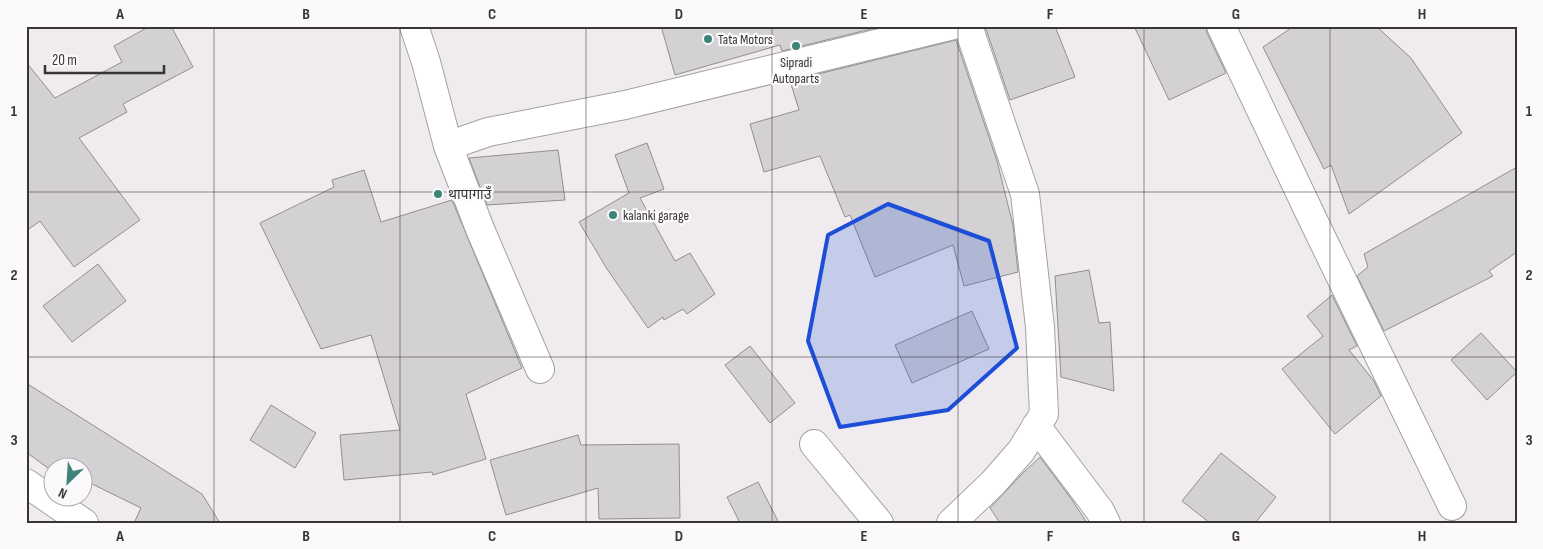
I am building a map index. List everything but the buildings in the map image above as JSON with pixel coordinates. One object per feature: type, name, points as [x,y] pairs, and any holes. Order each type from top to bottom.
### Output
[{"type":"street","points":[[414,26],[426,62],[448,146],[480,229],[540,369]]},
{"type":"street","points":[[448,146],[488,132],[625,105],[950,26]]},
{"type":"street","points":[[951,523],[977,514],[993,483],[1021,451],[1044,414],[1041,337],[1025,194],[968,26]]},
{"type":"street","points":[[1221,26],[1452,506]]},
{"type":"street","points":[[1036,426],[1100,511],[1106,523]]},
{"type":"street","points":[[814,444],[879,523]]},
{"type":"street","points":[[26,482],[84,523]]},
{"type":"highlighted area","points":[[888,204],[989,241],[1017,348],[948,410],[840,427],[808,341],[828,235]]},
{"type":"place","name":"Tata Motors","points":[[708,39]]},
{"type":"place","name":"Sipradi Autoparts","points":[[796,46]]},
{"type":"place","name":"थापागाउँ","points":[[438,194]]},
{"type":"place","name":"kalanki garage","points":[[613,215]]}]
